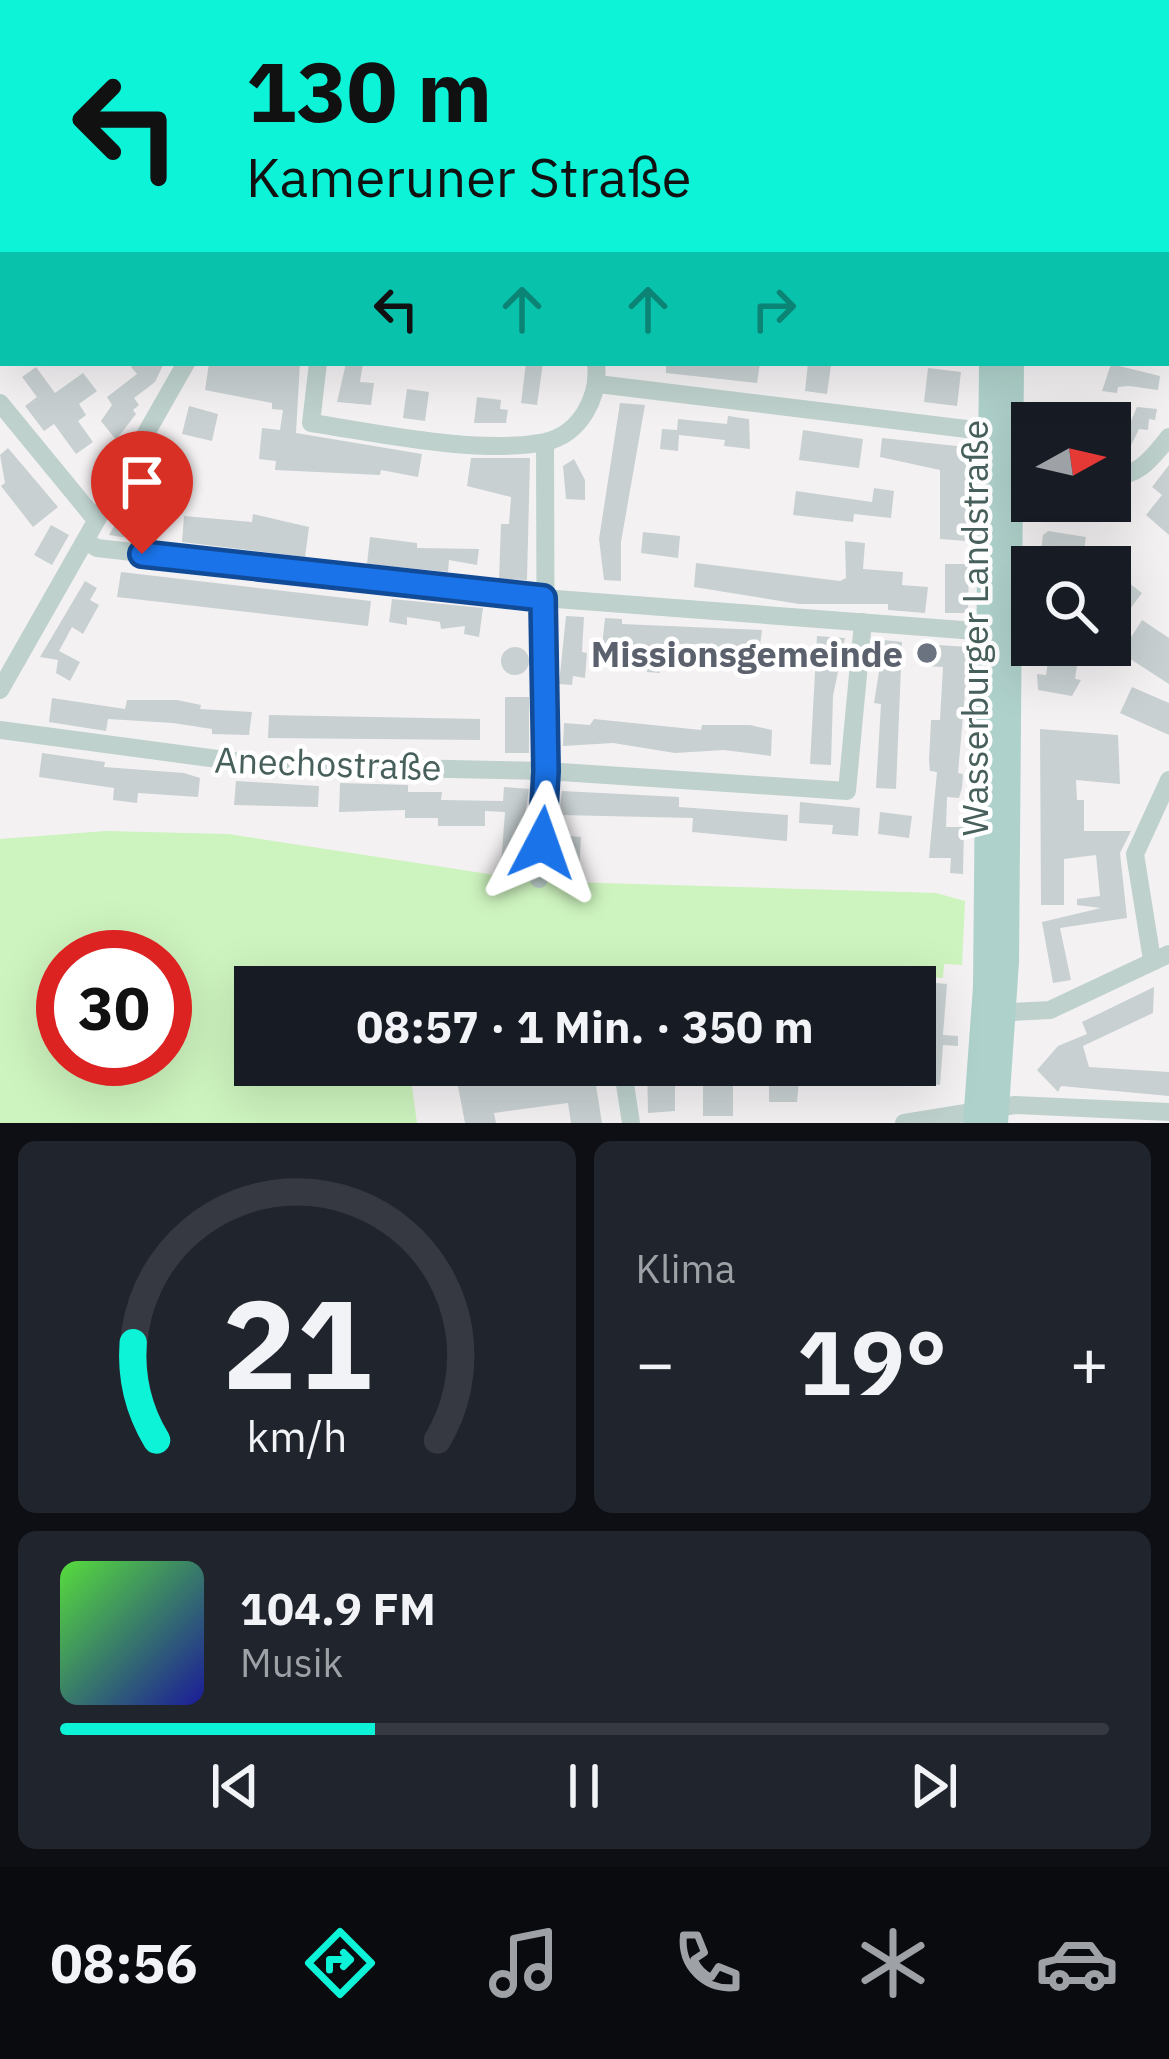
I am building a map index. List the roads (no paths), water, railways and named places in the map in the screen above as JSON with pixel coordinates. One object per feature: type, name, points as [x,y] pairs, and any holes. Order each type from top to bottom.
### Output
[{"type":"main road","name":"Wasserburger Landstraße","points":[[991,366],[989,632],[998,882]]},
{"type":"main road","name":"Wasserburger Landstraße","points":[[1012,366],[1016,402]]},
{"type":"main road","name":"Wasserburger Landstraße","points":[[998,882],[1019,522]]},
{"type":"main road","points":[[986,1116],[998,882]]},
{"type":"street","points":[[0,690],[184,366]]},
{"type":"street","points":[[318,366],[310,423],[434,440],[545,442],[578,421],[598,384],[596,366]]},
{"type":"street","points":[[598,384],[991,433]]},
{"type":"street","points":[[0,403],[96,520]]},
{"type":"street","points":[[1131,474],[1169,437]]},
{"type":"street","points":[[539,879],[546,771],[545,442]]},
{"type":"street","points":[[85,541],[97,548],[543,598],[989,632]]},
{"type":"street","name":"Anechostraße","points":[[0,730],[244,764],[546,771],[848,791],[863,622]]},
{"type":"street","points":[[994,1013],[1062,1005],[1161,957],[1136,854],[1169,780]]},
{"type":"street","points":[[625,1086],[631,1123]]},
{"type":"street","points":[[904,1123],[986,1116],[1160,1115]]},
{"type":"place","name":"Missionsgemeinde","points":[[927,653]]}]
